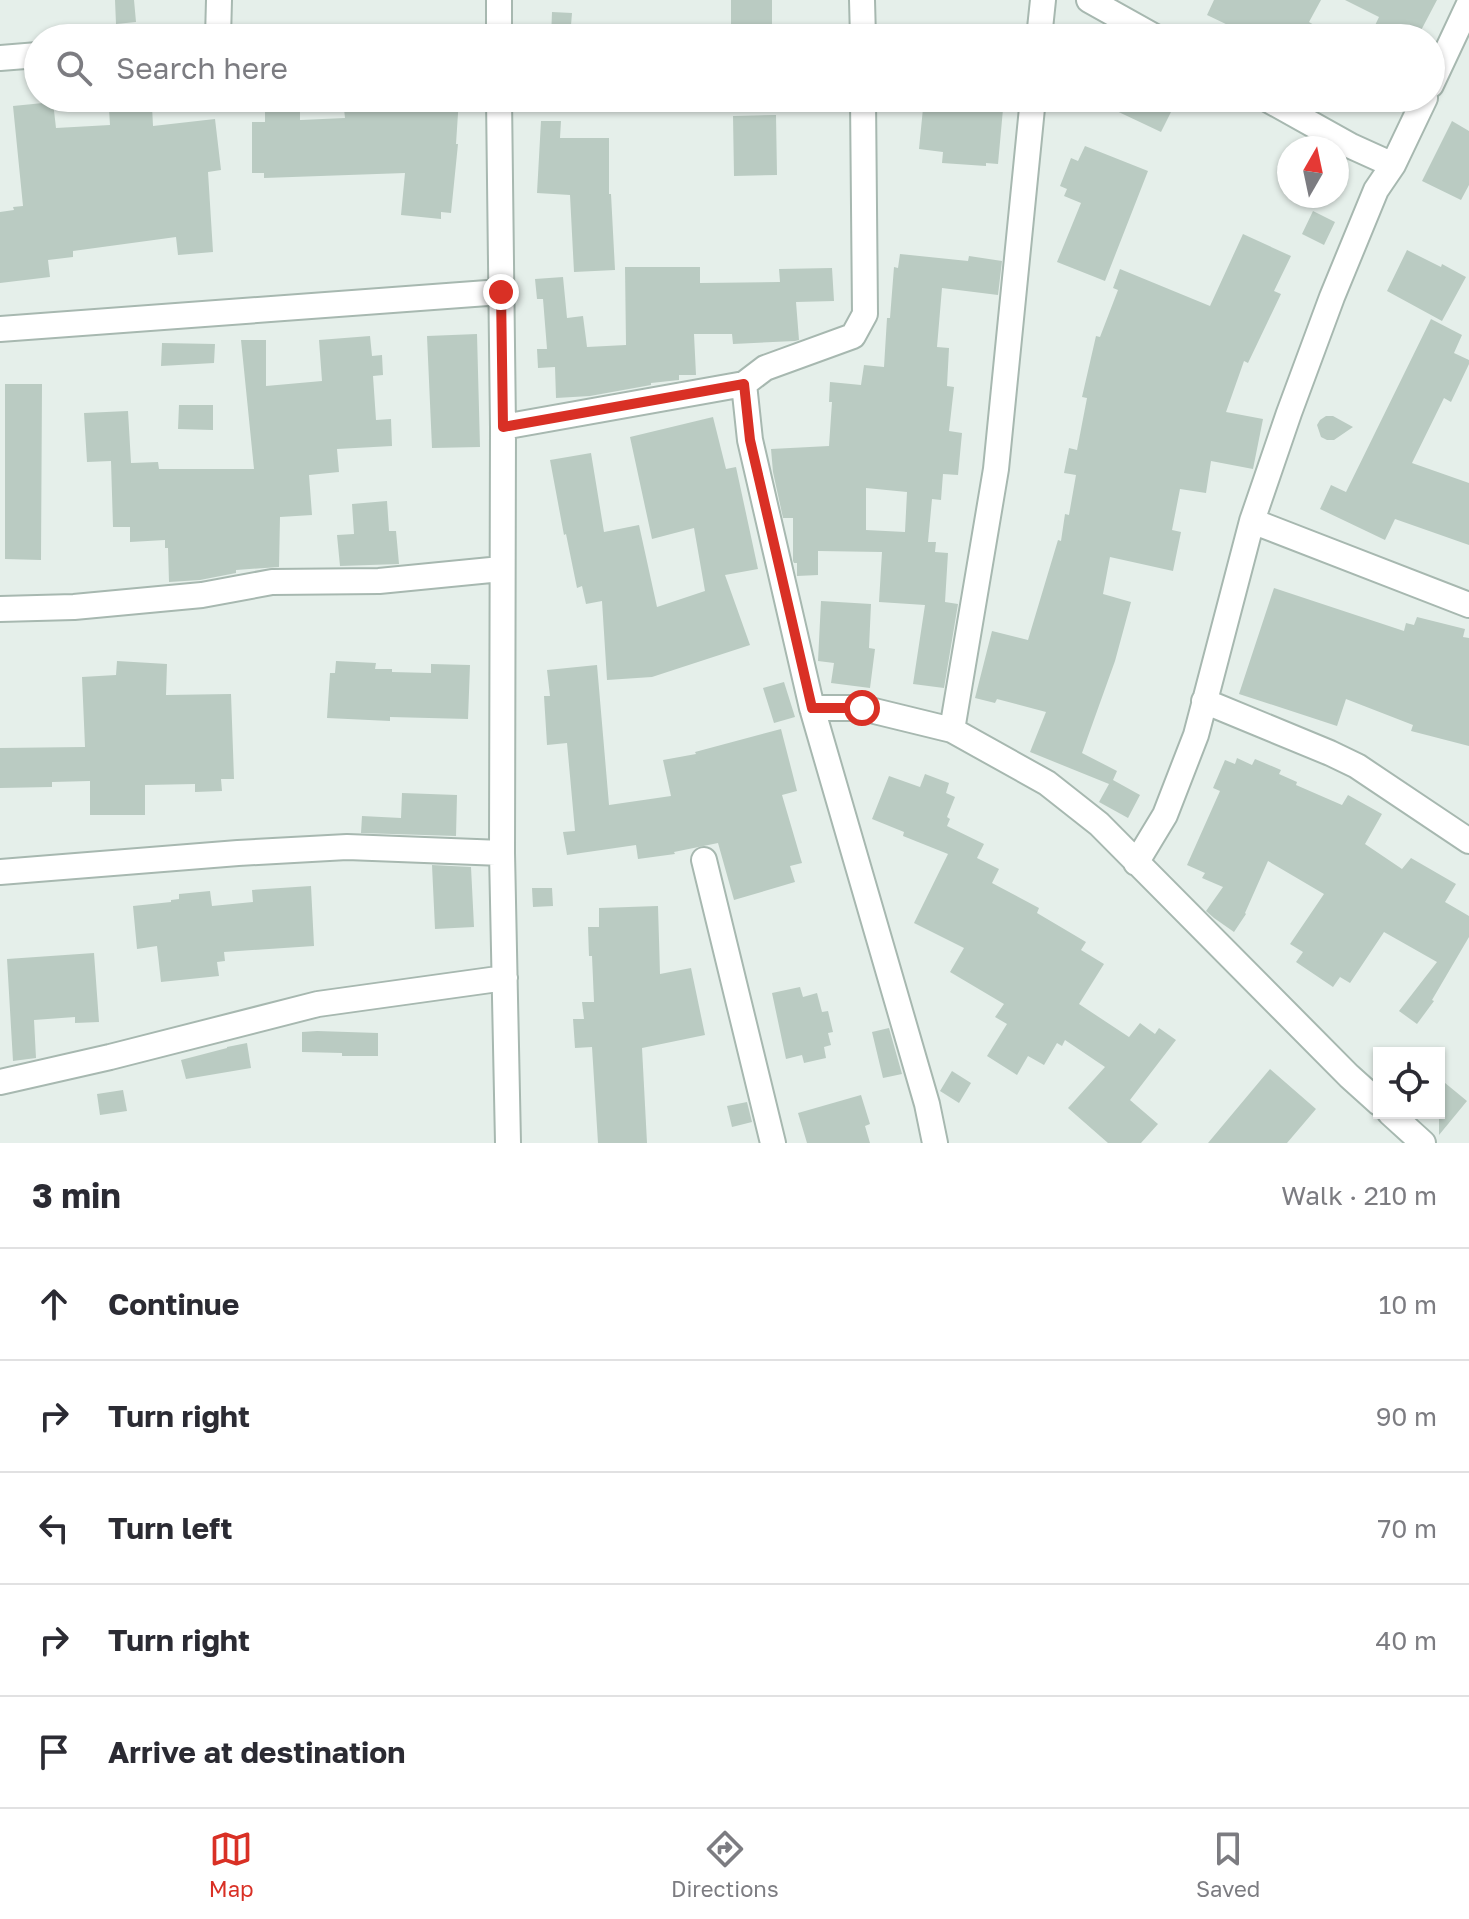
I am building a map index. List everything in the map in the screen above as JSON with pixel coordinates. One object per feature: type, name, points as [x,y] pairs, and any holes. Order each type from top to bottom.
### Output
[{"type":"street","points":[[218,24],[219,0]]},
{"type":"street","points":[[499,0],[499,24]]},
{"type":"street","points":[[862,0],[863,24]]},
{"type":"street","points":[[1040,24],[1043,0]]},
{"type":"street","points":[[1089,0],[1132,24]]},
{"type":"street","points":[[1445,55],[1469,4]]},
{"type":"street","points":[[0,58],[24,56]]},
{"type":"street","points":[[499,112],[503,427],[502,853],[508,1143]]},
{"type":"street","points":[[503,427],[744,384],[765,368],[853,336],[865,314],[863,112]]},
{"type":"street","points":[[952,730],[996,469],[1032,112]]},
{"type":"street","points":[[1290,112],[1393,165]]},
{"type":"street","points":[[1136,863],[1165,815],[1196,735],[1252,521],[1332,297],[1376,190],[1393,165],[1418,112]]},
{"type":"street","points":[[0,329],[501,292]]},
{"type":"street","points":[[744,384],[750,440],[812,708],[927,1104],[935,1143]]},
{"type":"street","points":[[1252,521],[1469,605]]},
{"type":"street","points":[[0,609],[74,607],[202,595],[272,582],[379,581],[501,569]]},
{"type":"street","points":[[1204,701],[1357,766],[1469,841]]},
{"type":"street","points":[[812,708],[862,708],[952,730],[1047,783],[1099,824],[1373,1098]]},
{"type":"street","points":[[0,872],[347,847],[502,853]]},
{"type":"street","points":[[704,860],[773,1143]]},
{"type":"street","points":[[0,1082],[318,1004],[505,978]]},
{"type":"street","points":[[1397,1119],[1423,1143]]},
{"type":"building","points":[[115,0],[134,0],[136,22],[116,24]]},
{"type":"building","points":[[731,0],[772,0],[772,24],[731,24]]},
{"type":"building","points":[[1214,0],[1321,0],[1309,22],[1312,24],[1226,24],[1207,15]]},
{"type":"building","points":[[1345,0],[1437,0],[1424,24],[1376,24],[1379,17]]},
{"type":"building","points":[[552,12],[572,13],[571,24],[552,24]]},
{"type":"building","points":[[24,105],[24,112],[54,112],[56,128],[110,125],[109,112],[152,112],[153,126],[215,119],[221,170],[208,172],[213,252],[178,255],[176,237],[73,251],[73,257],[48,260],[50,277],[0,283],[0,212],[23,206],[13,106]]},
{"type":"building","points":[[265,112],[300,112],[300,120],[345,118],[344,112],[458,112],[451,213],[441,212],[441,219],[401,215],[405,173],[264,178],[264,173],[252,173],[252,122],[265,122]]},
{"type":"building","points":[[923,112],[1003,112],[998,164],[942,163],[943,152],[919,149]]},
{"type":"building","points":[[1119,112],[1171,112],[1161,132]]},
{"type":"building","points":[[776,115],[777,175],[734,176],[733,116]]},
{"type":"building","points":[[541,121],[561,121],[560,138],[609,138],[609,194],[615,270],[574,272],[570,195],[537,193]]},
{"type":"building","points":[[1452,121],[1469,131],[1469,185],[1461,200],[1422,181]]},
{"type":"building","points":[[1085,146],[1148,171],[1105,281],[1057,262],[1081,203],[1064,196],[1067,189],[1060,186],[1071,158],[1078,161]]},
{"type":"building","points":[[1313,211],[1335,222],[1324,245],[1302,234]]},
{"type":"building","points":[[1243,234],[1291,256],[1274,291],[1281,294],[1248,363],[1244,361],[1226,412],[1263,419],[1253,469],[1211,461],[1206,493],[1180,489],[1172,530],[1181,532],[1173,571],[1110,557],[1103,594],[1131,602],[1115,661],[1082,753],[1117,771],[1113,780],[1140,795],[1128,818],[1099,802],[1109,784],[1030,752],[1046,712],[997,699],[995,703],[975,698],[992,631],[1028,640],[1058,540],[1061,541],[1065,514],[1069,515],[1076,475],[1064,473],[1069,448],[1077,450],[1087,398],[1082,397],[1096,336],[1100,337],[1118,290],[1113,288],[1120,269],[1210,306]]},
{"type":"building","points":[[1407,250],[1466,277],[1442,321],[1387,291]]},
{"type":"building","points":[[900,254],[968,261],[969,256],[1002,261],[998,295],[942,288],[937,347],[949,348],[947,386],[954,387],[949,431],[962,433],[958,475],[943,474],[941,500],[932,499],[928,542],[936,542],[935,552],[948,553],[945,602],[958,604],[944,688],[913,684],[925,605],[879,602],[882,552],[818,551],[818,575],[797,576],[797,563],[793,561],[793,518],[783,518],[773,472],[771,449],[829,446],[830,382],[861,385],[864,365],[884,367],[894,267],[898,268]],"holes":[[[866,488],[907,492],[905,532],[866,530]]]},
{"type":"building","points":[[625,267],[700,267],[700,283],[780,282],[779,269],[832,268],[834,301],[796,302],[799,340],[733,344],[732,334],[694,334],[696,375],[679,375],[679,380],[590,396],[556,398],[555,367],[538,368],[537,349],[547,349],[543,299],[537,299],[535,279],[563,277],[567,318],[583,316],[587,347],[626,345]]},
{"type":"building","points":[[1431,319],[1462,335],[1454,353],[1469,360],[1469,364],[1451,402],[1444,398],[1412,463],[1469,483],[1469,545],[1395,519],[1385,540],[1320,509],[1331,485],[1346,492]]},
{"type":"building","points":[[477,334],[480,447],[432,448],[427,336]]},
{"type":"building","points":[[370,336],[372,356],[382,355],[383,375],[373,376],[376,420],[391,419],[392,446],[337,449],[339,472],[309,475],[312,515],[280,517],[279,567],[236,570],[236,573],[200,580],[169,582],[165,540],[130,542],[130,527],[113,527],[111,461],[87,462],[84,413],[128,411],[131,463],[158,462],[159,469],[254,469],[241,340],[266,340],[266,386],[322,381],[319,340]]},
{"type":"building","points":[[162,343],[215,344],[214,363],[161,366]]},
{"type":"building","points":[[5,384],[42,384],[41,560],[5,559]]},
{"type":"building","points":[[179,405],[213,405],[213,430],[178,429]]},
{"type":"building","points":[[1326,416],[1333,416],[1353,427],[1334,440],[1327,440],[1321,437],[1317,425]]},
{"type":"building","points":[[713,417],[726,469],[736,467],[758,569],[725,575],[750,645],[652,677],[607,680],[602,601],[586,604],[582,586],[577,588],[550,460],[591,453],[604,532],[639,525],[657,607],[705,591],[694,528],[652,539],[630,437]]},
{"type":"building","points":[[387,501],[389,531],[396,531],[399,564],[340,566],[337,535],[354,534],[352,504]]},
{"type":"building","points":[[1274,588],[1404,631],[1406,623],[1414,625],[1417,617],[1465,629],[1463,637],[1469,638],[1469,746],[1411,731],[1413,725],[1346,699],[1337,726],[1239,694]]},
{"type":"building","points":[[821,601],[871,604],[869,648],[875,649],[870,688],[831,683],[834,663],[818,661]]},
{"type":"building","points":[[117,661],[167,664],[166,695],[231,694],[234,779],[221,779],[222,791],[195,792],[195,784],[145,785],[145,815],[90,815],[90,781],[52,782],[52,787],[0,788],[0,748],[85,747],[82,677],[116,675]]},
{"type":"building","points":[[336,661],[376,663],[375,669],[392,669],[392,672],[431,673],[431,664],[470,665],[468,719],[390,717],[390,721],[327,718],[330,673],[335,673]]},
{"type":"building","points":[[597,665],[609,805],[671,796],[663,760],[696,754],[781,729],[797,791],[782,795],[802,863],[790,866],[795,882],[734,900],[718,843],[638,859],[636,845],[567,855],[563,832],[575,831],[567,743],[547,745],[544,696],[550,696],[547,670]]},
{"type":"building","points":[[784,682],[795,717],[774,723],[763,688]]},
{"type":"building","points":[[1237,758],[1252,765],[1255,759],[1281,770],[1279,774],[1297,782],[1296,785],[1342,805],[1348,795],[1382,814],[1365,844],[1402,869],[1411,858],[1456,884],[1445,902],[1469,916],[1469,937],[1434,1001],[1417,1024],[1399,1011],[1437,962],[1384,932],[1350,983],[1340,977],[1333,987],[1296,962],[1303,952],[1290,944],[1324,894],[1268,861],[1246,914],[1234,932],[1206,911],[1223,887],[1202,878],[1205,873],[1187,865],[1220,791],[1213,788],[1225,760],[1235,764]]},
{"type":"building","points":[[925,774],[949,783],[946,793],[955,797],[947,826],[984,844],[977,858],[999,869],[992,883],[1039,908],[1037,913],[1086,942],[1081,950],[1104,964],[1079,1004],[1129,1037],[1140,1023],[1155,1034],[1159,1028],[1176,1040],[1130,1100],[1158,1124],[1141,1143],[1108,1143],[1068,1108],[1105,1067],[1065,1040],[1062,1046],[1057,1043],[1044,1065],[1028,1056],[1017,1075],[987,1056],[1007,1024],[995,1017],[1004,1004],[950,972],[964,948],[914,923],[948,854],[903,836],[904,832],[872,819],[889,776],[920,787]]},
{"type":"building","points":[[402,793],[457,795],[456,836],[361,833],[362,816],[401,818]]},
{"type":"building","points":[[432,865],[471,867],[474,927],[435,929]]},
{"type":"building","points":[[311,886],[314,946],[224,952],[225,961],[217,962],[219,976],[161,982],[157,946],[137,949],[133,906],[171,902],[179,899],[179,894],[210,891],[212,906],[253,902],[252,890]]},
{"type":"building","points":[[532,888],[552,888],[553,906],[533,907]]},
{"type":"building","points":[[658,906],[660,974],[691,968],[705,1035],[642,1048],[647,1143],[598,1143],[592,1047],[575,1048],[573,1019],[584,1019],[582,1002],[594,1002],[588,927],[599,927],[599,908]]},
{"type":"building","points":[[94,953],[99,1022],[75,1023],[75,1017],[34,1020],[36,1058],[13,1061],[7,959]]},
{"type":"building","points":[[800,987],[803,997],[817,993],[822,1012],[828,1011],[833,1032],[828,1033],[831,1045],[824,1047],[826,1058],[804,1063],[802,1055],[786,1059],[772,993]]},
{"type":"building","points":[[889,1028],[902,1074],[883,1078],[872,1032]]},
{"type":"building","points":[[302,1032],[378,1033],[378,1056],[302,1052]]},
{"type":"building","points":[[247,1043],[251,1068],[186,1079],[181,1060]]},
{"type":"building","points":[[1270,1069],[1316,1109],[1287,1143],[1208,1143]]},
{"type":"building","points":[[952,1071],[971,1083],[959,1103],[940,1091]]},
{"type":"building","points":[[1445,1083],[1467,1101],[1439,1135],[1439,1119],[1445,1119]]},
{"type":"building","points":[[123,1090],[127,1111],[100,1115],[97,1094]]},
{"type":"building","points":[[861,1095],[870,1124],[865,1126],[870,1143],[807,1143],[798,1113]]},
{"type":"building","points":[[747,1102],[752,1122],[732,1127],[727,1106]]},
{"type":"route","points":[[501,292],[503,427],[744,384],[750,440],[812,708],[862,708]]}]
